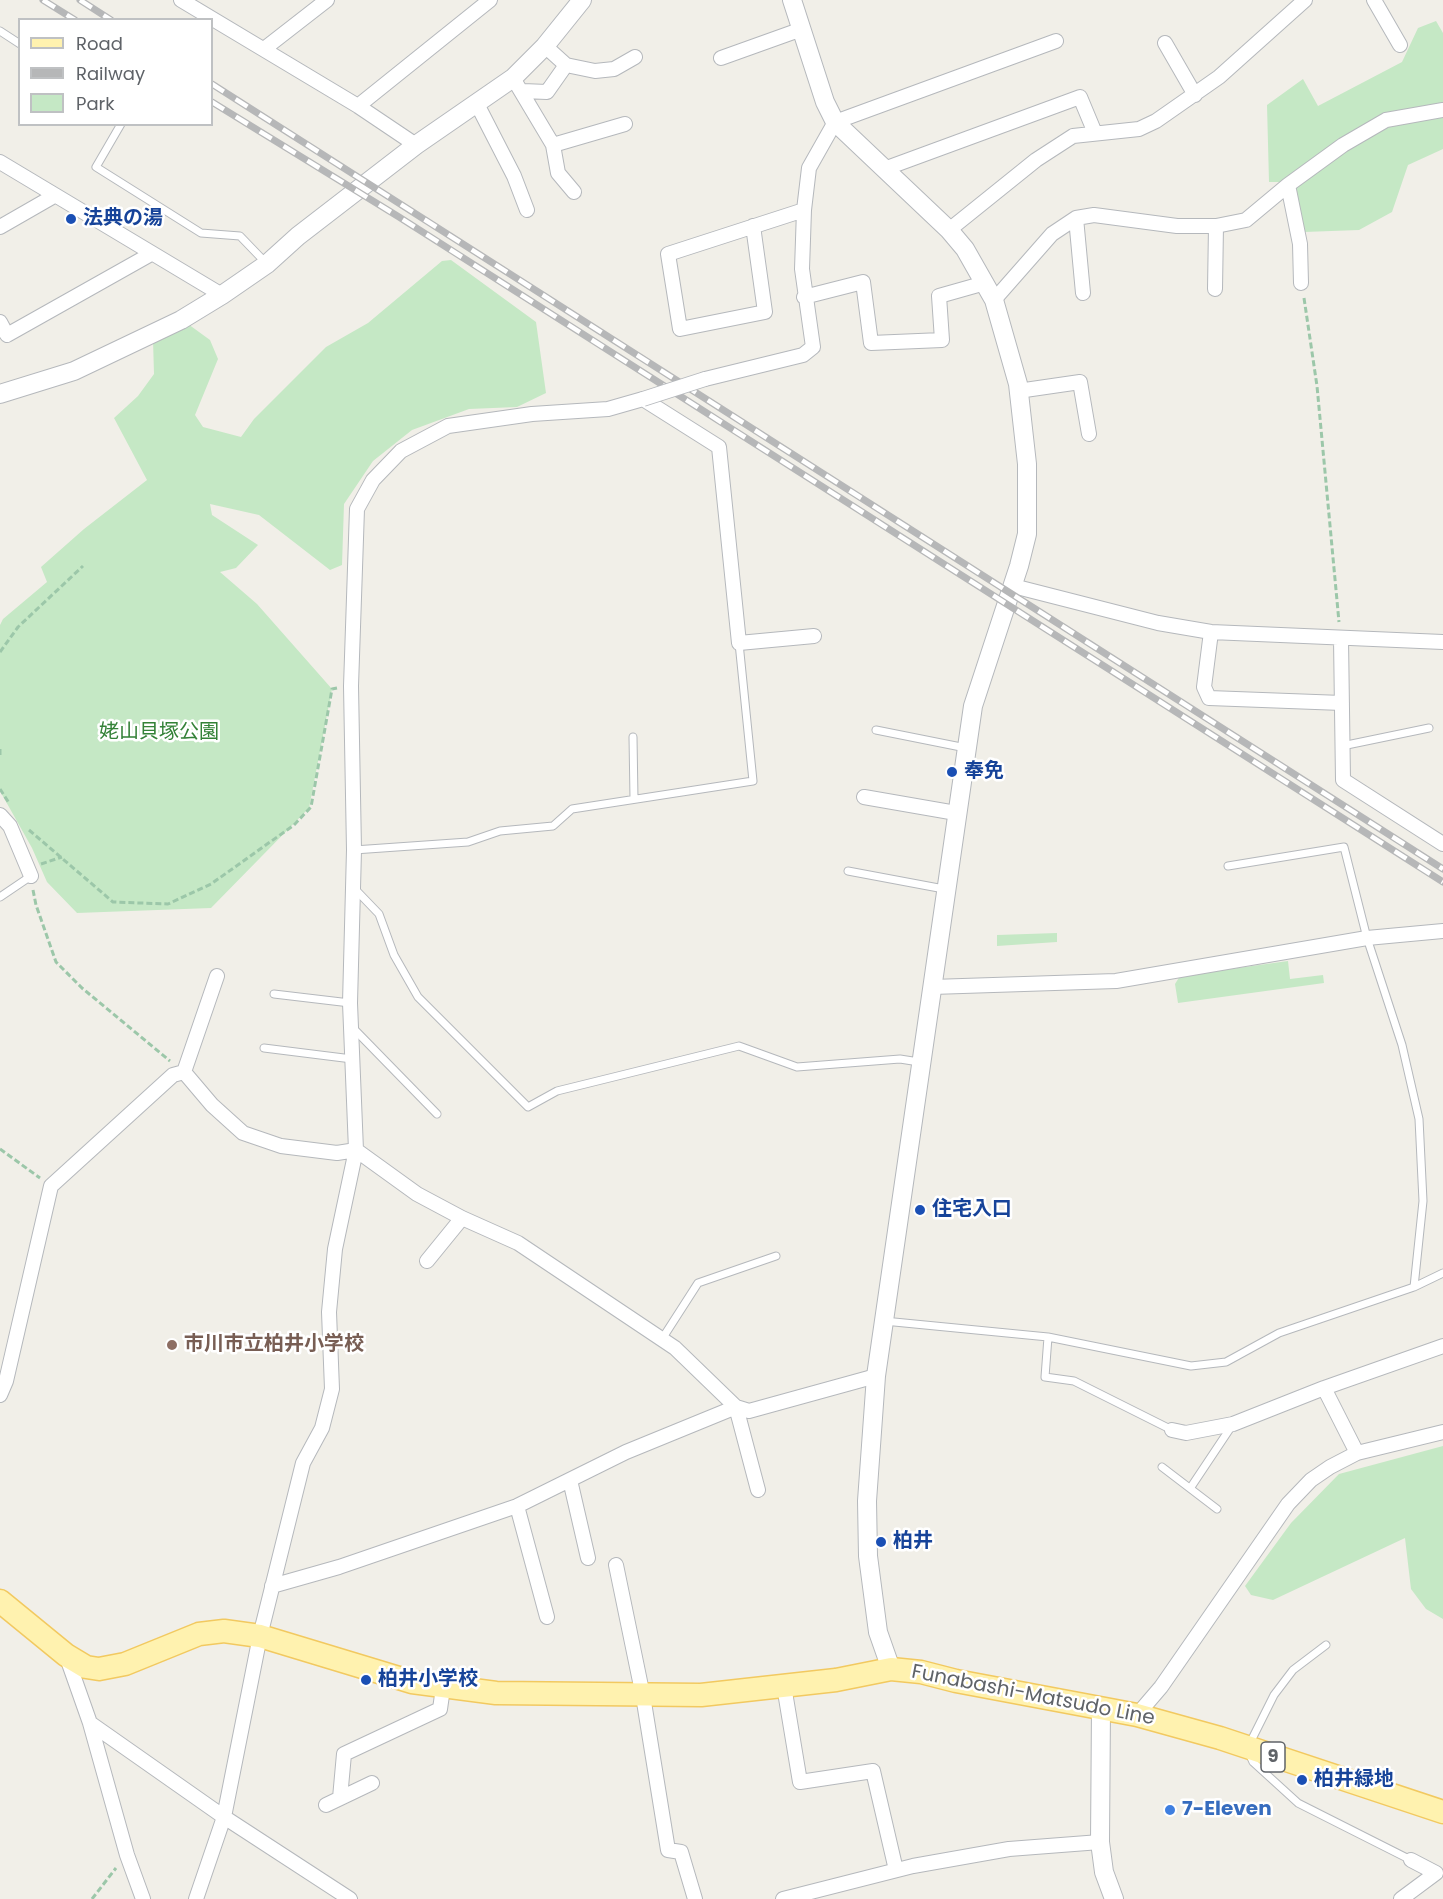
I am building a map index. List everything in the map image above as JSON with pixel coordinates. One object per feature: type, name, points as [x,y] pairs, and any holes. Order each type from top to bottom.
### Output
[{"type":"main road","name":"Funabashi-Matsudo Line","points":[[0,1601],[66,1655],[86,1667],[112,1668],[199,1634],[224,1631],[260,1636],[383,1675],[443,1688],[496,1694],[701,1695],[784,1686],[891,1669],[921,1672],[956,1681],[1137,1715],[1443,1812]]},
{"type":"street","points":[[181,0],[211,18]]},
{"type":"street","points":[[264,50],[327,0]]},
{"type":"street","points":[[358,106],[490,0]]},
{"type":"street","points":[[0,394],[74,371],[181,320],[222,295],[267,264],[298,236],[416,145],[477,104],[518,84],[582,0]]},
{"type":"street","points":[[792,0],[825,102],[835,122],[949,230],[965,249],[994,300],[1018,391],[1027,464],[1027,534],[1013,586],[973,706],[966,748],[876,1376],[867,1501],[868,1556],[878,1632],[891,1669]]},
{"type":"street","points":[[949,230],[1036,160],[1073,136],[1139,129],[1156,122],[1194,96],[1305,0]]},
{"type":"street","points":[[1374,0],[1400,45]]},
{"type":"street","points":[[213,19],[358,106],[416,145]]},
{"type":"street","points":[[721,58],[802,29]]},
{"type":"street","points":[[196,1899],[224,1817],[260,1636],[303,1463],[322,1428],[332,1389],[329,1312],[335,1249],[356,1150],[350,1003],[354,850],[351,686],[357,509],[374,480],[401,451],[448,426],[532,414],[608,409],[705,379],[803,355],[813,347],[804,297],[804,210],[809,168],[835,122],[1056,41]]},
{"type":"street","points":[[1165,43],[1194,96]]},
{"type":"street","points":[[545,46],[566,65],[595,71],[614,69],[635,57]]},
{"type":"street","points":[[518,84],[547,92],[566,65]]},
{"type":"street","points":[[518,84],[553,145],[558,174],[574,192]]},
{"type":"street","points":[[884,169],[1080,97],[1095,133]]},
{"type":"street","points":[[477,104],[514,176],[527,210]]},
{"type":"street","points":[[994,300],[1052,234],[1076,218],[1094,215],[1177,226],[1216,226],[1246,220],[1288,185],[1343,145],[1386,120],[1443,110]]},
{"type":"street","points":[[553,145],[625,124]]},
{"type":"street","points":[[0,162],[222,295]]},
{"type":"street","points":[[1288,185],[1300,244],[1301,283]]},
{"type":"street","points":[[0,227],[54,196]]},
{"type":"street","points":[[753,226],[765,312],[680,329],[668,254],[753,226],[804,210]]},
{"type":"street","points":[[1076,218],[1083,293]]},
{"type":"street","points":[[1215,289],[1216,226]]},
{"type":"street","points":[[0,322],[7,335],[151,254]]},
{"type":"street","points":[[804,297],[863,282],[871,343],[942,339],[939,296],[985,283]]},
{"type":"street","points":[[1018,391],[1080,382],[1089,434]]},
{"type":"street","points":[[643,399],[719,447],[739,643],[814,636]]},
{"type":"street","points":[[1013,586],[1158,623],[1211,632],[1443,642]]},
{"type":"street","points":[[1211,632],[1204,687],[1209,698],[1342,703]]},
{"type":"street","points":[[1341,639],[1343,780],[1439,838]]},
{"type":"street","points":[[864,797],[956,813]]},
{"type":"street","points":[[6,811],[30,872]]},
{"type":"street","points":[[932,987],[1116,981],[1367,938],[1443,931]]},
{"type":"street","points":[[184,1072],[216,976]]},
{"type":"street","points":[[184,1072],[212,1105],[243,1133],[281,1146],[337,1154],[356,1150],[417,1194],[462,1218],[518,1243],[675,1348],[736,1407],[749,1411],[876,1376]]},
{"type":"street","points":[[0,1395],[6,1381],[51,1186],[173,1075],[184,1072]]},
{"type":"street","points":[[427,1261],[462,1218]]},
{"type":"street","points":[[1172,1430],[1186,1433],[1233,1424],[1324,1388],[1443,1346]]},
{"type":"street","points":[[1324,1388],[1357,1453]]},
{"type":"street","points":[[272,1586],[339,1567],[517,1506],[626,1452],[736,1407]]},
{"type":"street","points":[[736,1407],[758,1490]]},
{"type":"street","points":[[1137,1715],[1161,1687],[1288,1504],[1321,1474],[1357,1453],[1443,1432]]},
{"type":"street","points":[[570,1480],[588,1558]]},
{"type":"street","points":[[517,1506],[546,1617]]},
{"type":"street","points":[[616,1565],[643,1696],[668,1850],[681,1852],[695,1899]]},
{"type":"street","points":[[66,1655],[90,1723],[127,1855],[143,1899]]},
{"type":"street","points":[[784,1686],[800,1782],[873,1771],[896,1870]]},
{"type":"street","points":[[340,1798],[344,1754],[440,1709],[443,1688]]},
{"type":"street","points":[[1101,1708],[1100,1842],[1104,1872],[1114,1899]]},
{"type":"street","points":[[90,1723],[224,1817],[350,1899]]},
{"type":"street","points":[[326,1805],[372,1783]]},
{"type":"street","points":[[783,1899],[896,1870],[1009,1849],[1100,1842]]},
{"type":"street","points":[[1401,1899],[1436,1873],[1411,1860]]},
{"type":"lane","points":[[0,31],[18,43]]},
{"type":"lane","points":[[120,126],[96,166],[201,233],[240,236],[267,264]]},
{"type":"lane","points":[[354,850],[468,842],[500,831],[553,826],[572,809],[753,781],[739,643]]},
{"type":"lane","points":[[1342,746],[1429,728]]},
{"type":"lane","points":[[876,730],[966,748]]},
{"type":"lane","points":[[633,737],[634,799]]},
{"type":"lane","points":[[1228,866],[1344,847],[1367,938],[1402,1045],[1419,1119],[1423,1201],[1414,1287]]},
{"type":"lane","points":[[848,871],[947,889]]},
{"type":"lane","points":[[0,897],[30,872]]},
{"type":"lane","points":[[353,887],[379,914],[394,955],[418,997],[528,1107],[557,1091],[739,1046],[797,1067],[900,1059],[922,1063]]},
{"type":"lane","points":[[274,994],[350,1003]]},
{"type":"lane","points":[[351,1026],[437,1114]]},
{"type":"lane","points":[[264,1048],[352,1059]]},
{"type":"lane","points":[[663,1339],[699,1283],[776,1256]]},
{"type":"lane","points":[[884,1321],[1048,1337],[1191,1366],[1226,1362],[1279,1333],[1414,1287],[1443,1273]]},
{"type":"lane","points":[[1048,1337],[1045,1377],[1074,1381],[1172,1430]]},
{"type":"lane","points":[[1191,1487],[1233,1424]]},
{"type":"lane","points":[[1162,1467],[1217,1509]]},
{"type":"lane","points":[[1326,1645],[1293,1671],[1274,1695],[1247,1748],[1253,1762],[1298,1803],[1411,1860]]},
{"type":"path","points":[[1301,283],[1317,386],[1341,639]]},
{"type":"path","points":[[0,652],[18,627],[83,566]]},
{"type":"path","points":[[25,826],[113,902],[168,904],[211,884],[294,825],[311,807],[332,689],[351,686]]},
{"type":"path","points":[[0,749],[0,756]]},
{"type":"path","points":[[0,789],[6,811]]},
{"type":"path","points":[[62,856],[30,872],[36,905],[56,962],[82,988],[184,1072]]},
{"type":"path","points":[[0,1149],[51,1186]]},
{"type":"path","points":[[92,1899],[127,1855]]},
{"type":"green space","points":[[1436,21],[1443,33],[1443,149],[1408,165],[1392,212],[1359,230],[1304,232],[1293,189],[1281,182],[1269,182],[1267,105],[1303,79],[1318,106],[1402,62],[1418,28]]},
{"type":"green space","name":"姥山貝塚公園","points":[[451,260],[536,322],[546,393],[517,407],[469,409],[412,430],[373,461],[344,504],[342,565],[330,570],[259,515],[210,504],[212,515],[258,545],[236,568],[220,572],[257,604],[332,689],[309,808],[211,908],[77,913],[47,882],[32,848],[0,791],[0,625],[3,619],[47,582],[41,567],[84,529],[147,480],[114,418],[138,396],[154,374],[153,340],[188,324],[210,340],[218,359],[195,415],[203,427],[241,437],[254,419],[326,347],[368,323],[442,261]]},
{"type":"green space","points":[[1057,933],[1057,942],[997,946],[997,935]]},
{"type":"green space","points":[[1288,961],[1290,979],[1323,975],[1324,983],[1178,1003],[1175,984],[1180,976]]},
{"type":"green space","points":[[1443,1446],[1443,1619],[1426,1609],[1411,1589],[1405,1538],[1273,1600],[1251,1595],[1245,1586],[1291,1523],[1339,1474]]},
{"type":"railway","points":[[43,0],[72,18]]},
{"type":"railway","points":[[80,0],[108,18]]},
{"type":"railway","points":[[213,85],[1443,869]]},
{"type":"railway","points":[[213,103],[399,217],[1443,882]]},
{"type":"place","name":"法典の湯","points":[[71,219]]},
{"type":"place","name":"奉免","points":[[952,772]]},
{"type":"place","name":"住宅入口","points":[[920,1210]]},
{"type":"place","name":"市川市立柏井小学校","points":[[172,1345]]},
{"type":"place","name":"柏井","points":[[881,1542]]},
{"type":"place","name":"柏井小学校","points":[[366,1680]]},
{"type":"place","name":"柏井緑地","points":[[1302,1780]]},
{"type":"place","name":"7-Eleven","points":[[1170,1810]]}]
